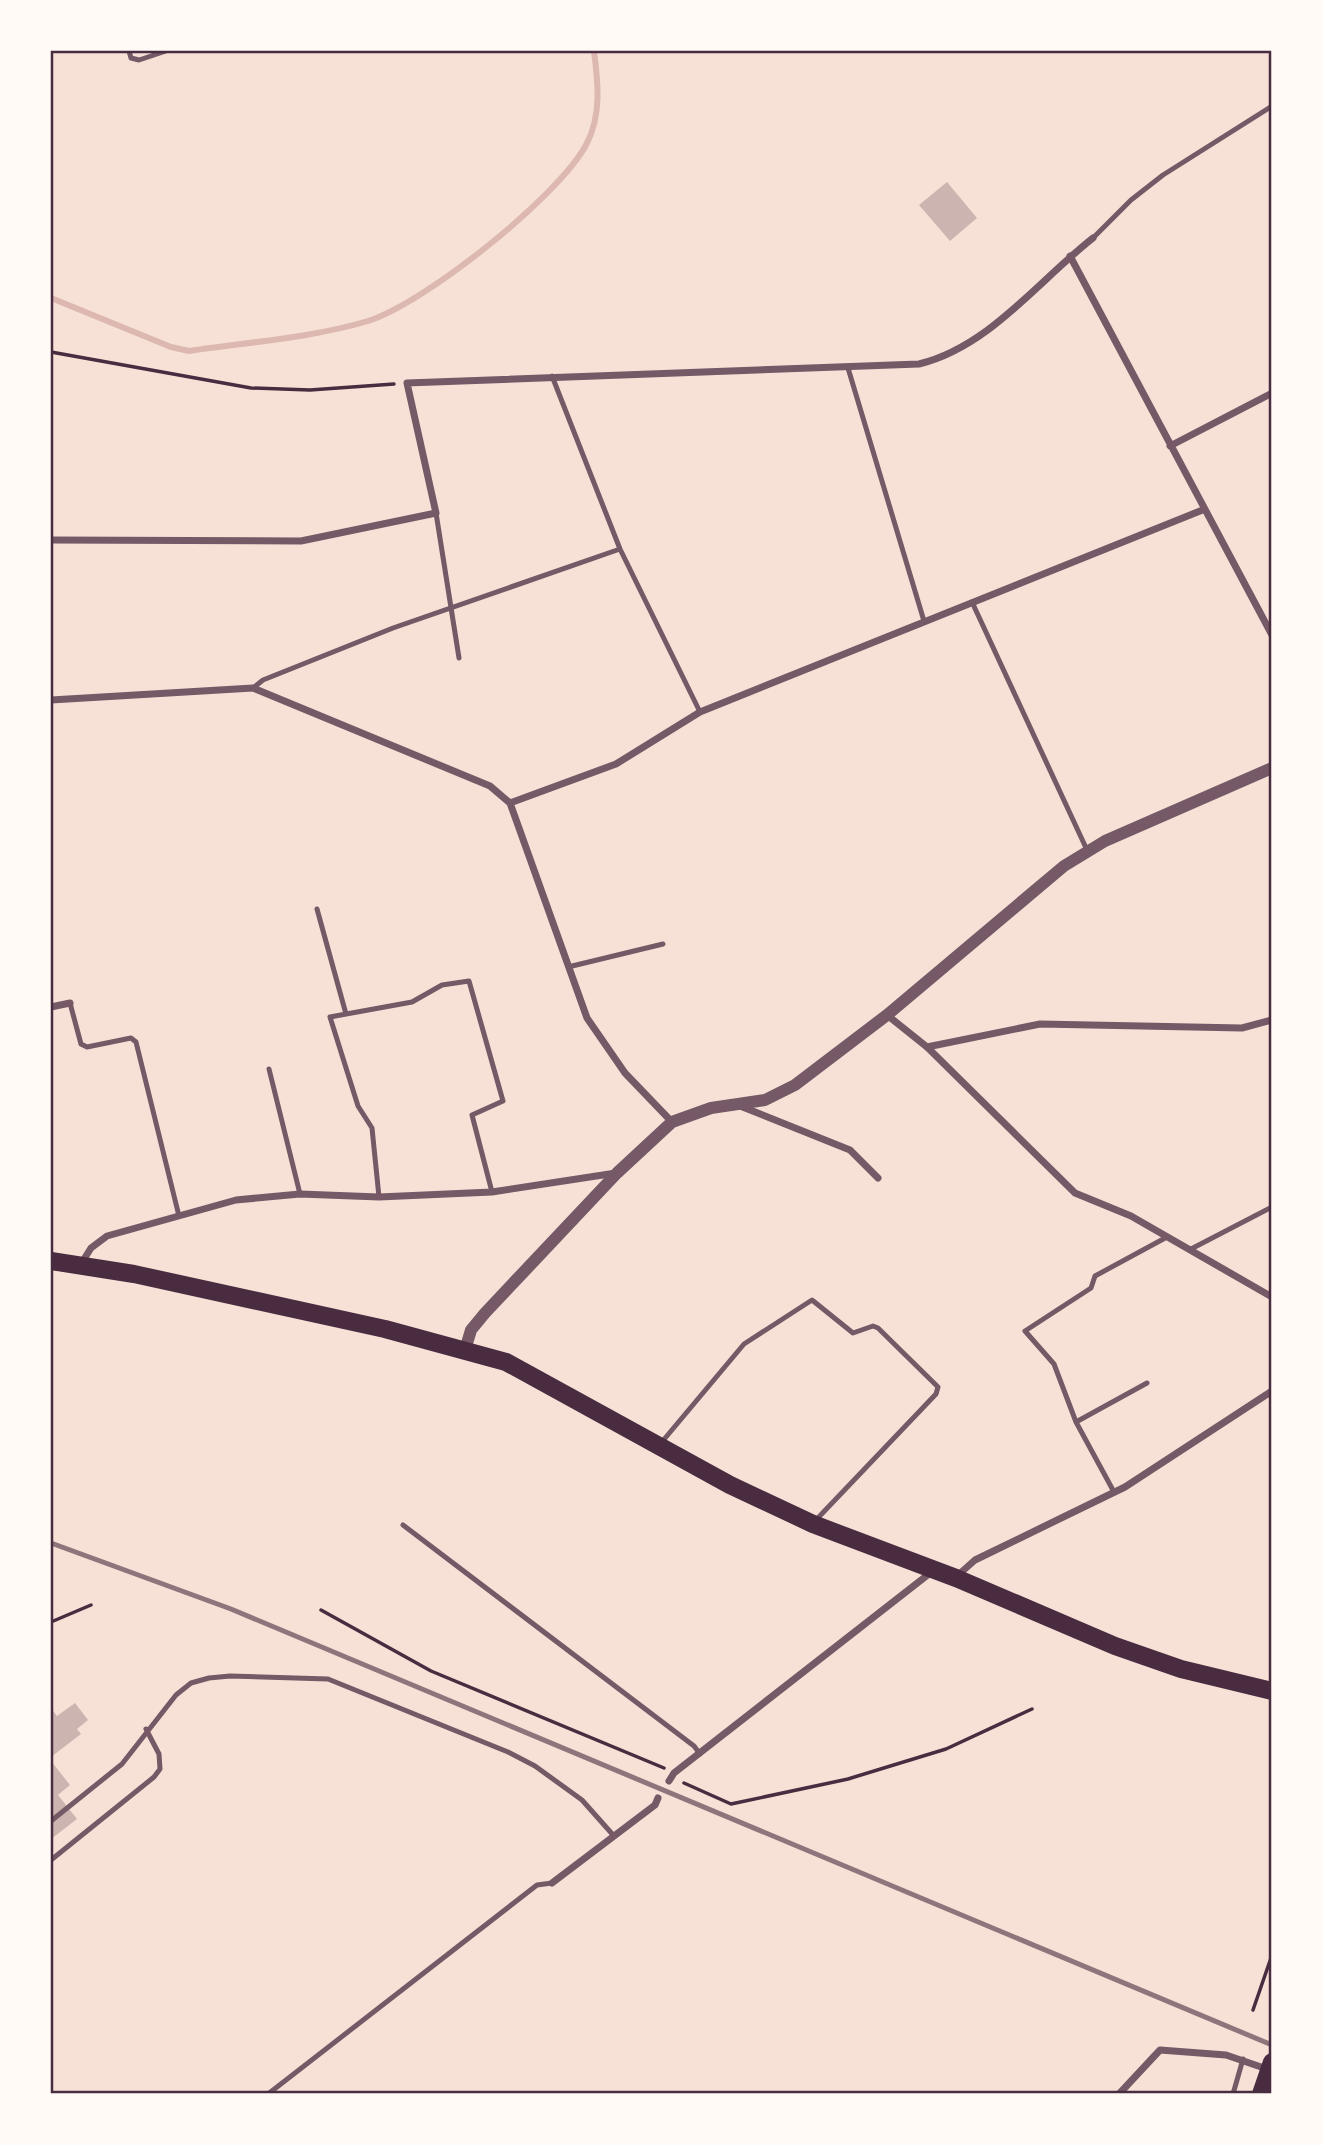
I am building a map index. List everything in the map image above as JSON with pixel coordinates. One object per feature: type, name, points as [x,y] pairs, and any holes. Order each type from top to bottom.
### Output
[{"type":"main road","points":[[51,1261],[385,1329],[506,1362],[545,1381],[730,1485],[813,1524],[956,1578],[1115,1646],[1181,1669],[1272,1691]]},
{"type":"main road","points":[[1262,2094],[1272,2062]]},
{"type":"main road","points":[[1262,2094],[1272,2071]]},
{"type":"street","points":[[51,540],[301,541],[436,513],[407,383],[919,364],[935,360],[998,321],[1093,238]]},
{"type":"street","points":[[1070,256],[1272,635]]},
{"type":"street","points":[[1170,446],[1272,393]]},
{"type":"street","points":[[510,803],[616,765],[700,712],[1205,509]]},
{"type":"street","points":[[51,700],[253,688],[490,786],[510,803],[587,1018],[625,1073],[672,1122]]},
{"type":"street","points":[[465,1350],[471,1330],[485,1313],[617,1173],[672,1122],[711,1108],[765,1100],[795,1085],[887,1015],[1064,866],[1105,841],[1272,768]]},
{"type":"street","points":[[51,1007],[70,1003]]},
{"type":"street","points":[[887,1015],[927,1047],[1075,1193],[1131,1216],[1272,1297]]},
{"type":"street","points":[[927,1047],[1040,1024],[1242,1028],[1272,1020]]},
{"type":"street","points":[[736,1104],[850,1150],[878,1178]]},
{"type":"street","points":[[80,1265],[91,1248],[107,1236],[236,1200],[299,1194],[379,1197],[492,1192],[617,1173]]},
{"type":"street","points":[[956,1578],[975,1560],[1114,1492],[1271,1393]]},
{"type":"street","points":[[668,1781],[934,1570]]},
{"type":"street","points":[[552,1883],[654,1805],[658,1798]]},
{"type":"street","points":[[1119,2094],[1160,2050],[1226,2054],[1272,2071]]},
{"type":"lane","points":[[129,51],[131,58],[139,60],[166,51]]},
{"type":"lane","points":[[1093,238],[1131,200],[1163,175],[1272,106]]},
{"type":"lane","points":[[848,368],[924,621]]},
{"type":"lane","points":[[551,376],[620,549],[700,712]]},
{"type":"lane","points":[[436,513],[459,658]]},
{"type":"lane","points":[[253,688],[263,680],[453,607],[620,549]]},
{"type":"lane","points":[[972,602],[1087,852]]},
{"type":"lane","points":[[317,909],[346,1014]]},
{"type":"lane","points":[[568,967],[663,944]]},
{"type":"lane","points":[[379,1197],[372,1128],[358,1107],[330,1017],[412,1002],[442,985],[469,981],[503,1101],[472,1115],[492,1192]]},
{"type":"lane","points":[[70,1003],[81,1044],[88,1047],[131,1038],[136,1042],[179,1216]]},
{"type":"lane","points":[[269,1069],[299,1194]]},
{"type":"lane","points":[[1191,1249],[1272,1207]]},
{"type":"lane","points":[[1114,1492],[1076,1422],[1054,1364],[1025,1331],[1091,1288],[1095,1276],[1167,1237]]},
{"type":"lane","points":[[659,1446],[744,1344],[812,1300],[853,1333],[873,1326],[878,1328],[938,1387],[936,1394],[822,1510],[813,1524]]},
{"type":"lane","points":[[1076,1422],[1147,1383]]},
{"type":"lane","points":[[403,1525],[694,1746],[700,1754]]},
{"type":"lane","points":[[51,1821],[122,1764],[146,1729],[191,1683],[230,1676],[328,1679],[535,1766],[582,1800],[614,1836]]},
{"type":"lane","points":[[51,1860],[154,1777],[160,1769],[159,1754],[146,1729]]},
{"type":"lane","points":[[268,2094],[537,1885],[552,1883]]},
{"type":"lane","points":[[1233,2094],[1243,2059]]},
{"type":"path","points":[[51,352],[251,388],[310,390],[407,383]]},
{"type":"path","points":[[51,1622],[91,1605]]},
{"type":"path","points":[[1253,2010],[1272,1955]]},
{"type":"building","points":[[947,182],[977,218],[950,241],[919,205]]},
{"type":"building","points":[[75,1703],[88,1720],[77,1729],[81,1734],[51,1757],[51,1708],[57,1716]]},
{"type":"building","points":[[51,1761],[70,1785],[58,1795],[77,1819],[51,1839]]},
{"type":"waterway","points":[[51,298],[171,347],[189,351],[324,332],[368,321],[393,310],[455,271],[488,246],[520,219],[571,167],[586,145],[595,122],[597,87],[594,51]]},
{"type":"railway","points":[[51,1543],[231,1609],[1272,2045]]}]
